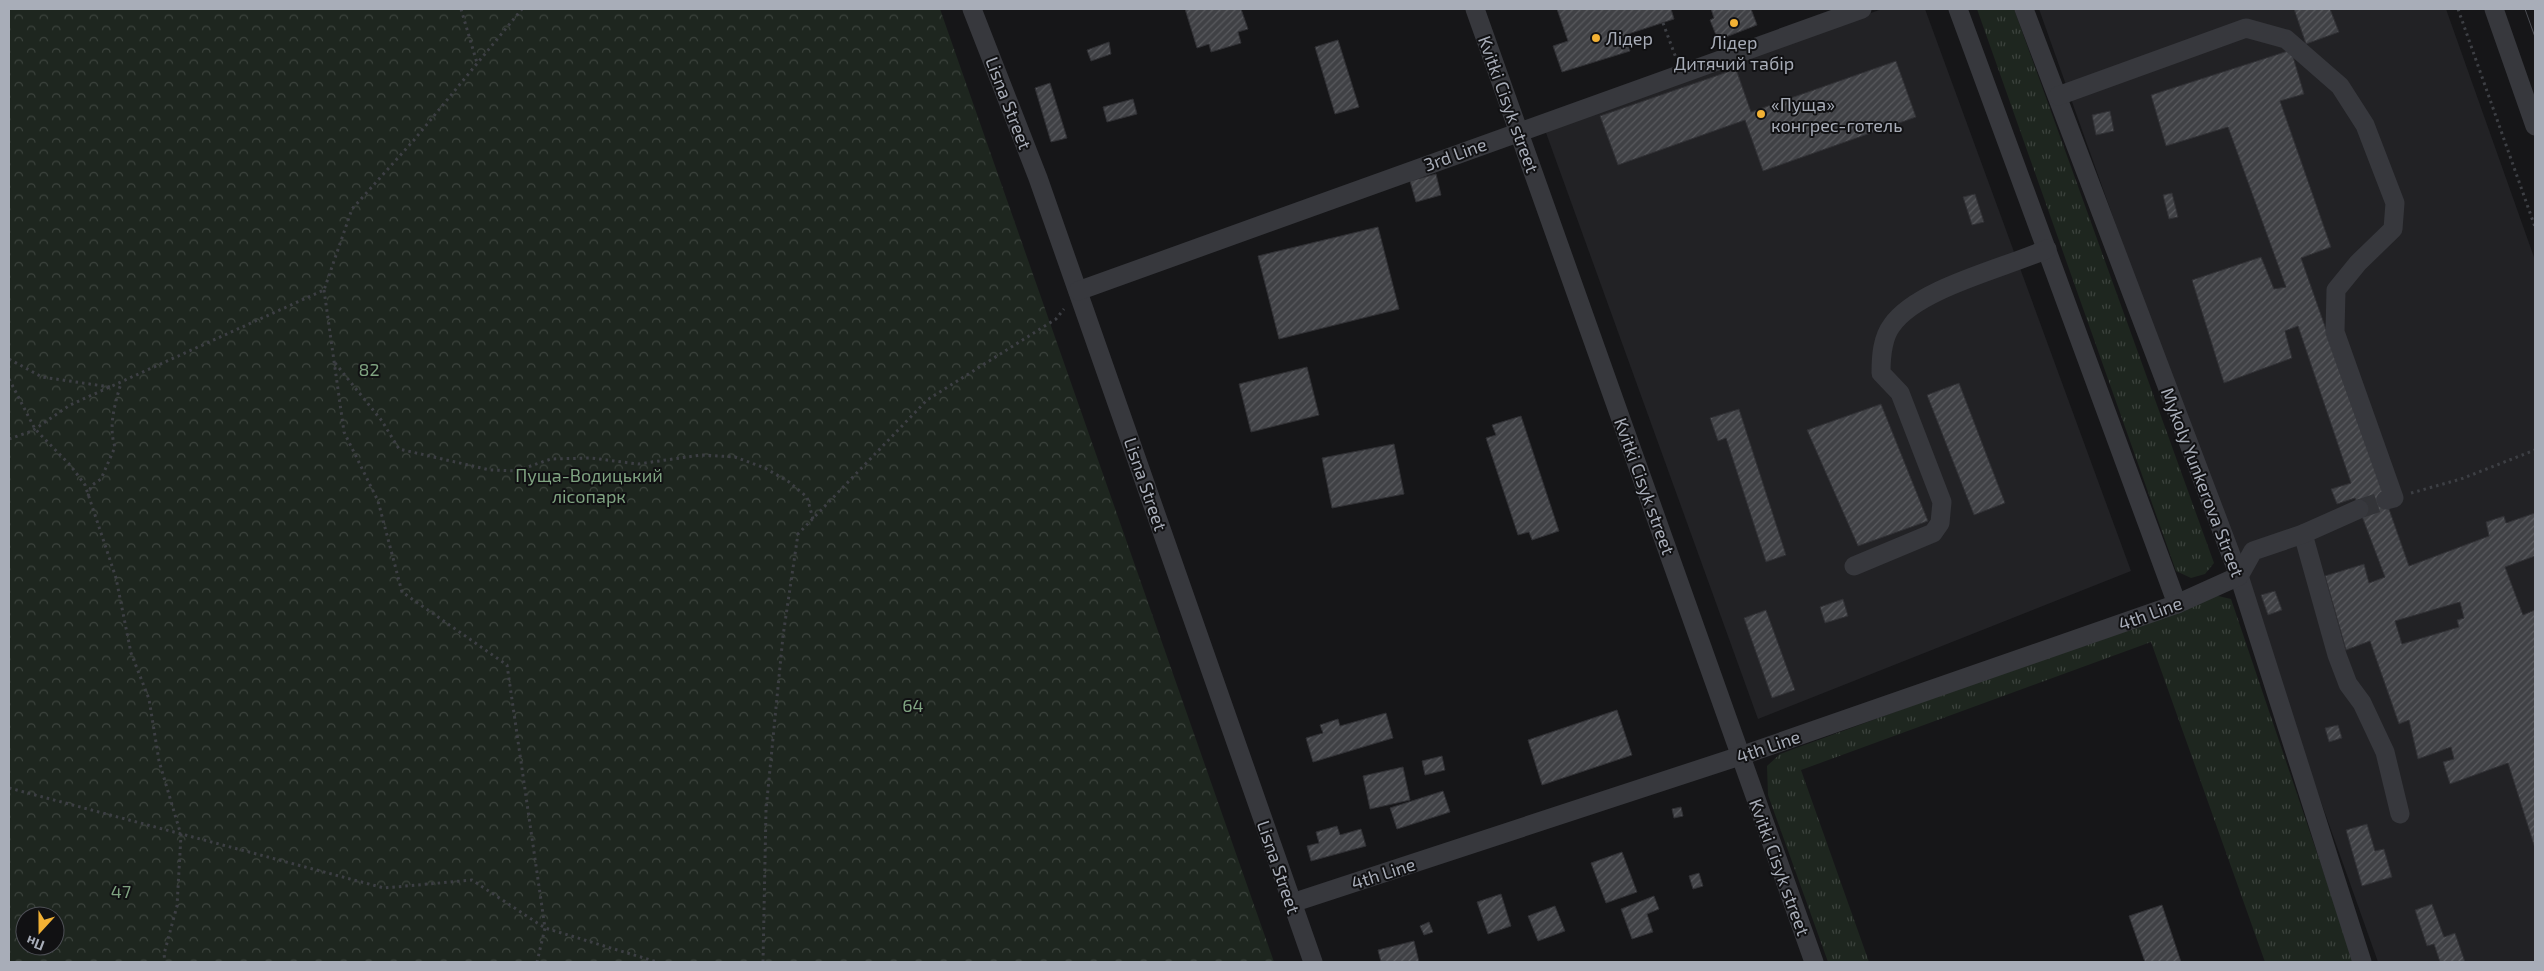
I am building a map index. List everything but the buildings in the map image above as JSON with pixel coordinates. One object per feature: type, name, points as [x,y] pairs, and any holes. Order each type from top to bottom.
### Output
[{"type":"street","name":"Lisna Street","points":[[972,9],[1038,178],[1313,962]]},
{"type":"street","name":"Kvitki Cisyk street","points":[[1475,9],[1814,962]]},
{"type":"street","name":"3rd Line","points":[[1078,291],[1862,9]]},
{"type":"street","points":[[1958,9],[2177,604]]},
{"type":"street","name":"Mykoly Yunkerova Street","points":[[2024,9],[2239,576],[2362,962]]},
{"type":"street","points":[[2494,9],[2535,126]]},
{"type":"street","points":[[2058,96],[2246,28],[2286,39],[2340,86],[2364,125],[2395,203],[2393,229],[2358,263],[2336,290],[2335,332],[2390,499]]},
{"type":"street","points":[[1854,566],[1933,533],[1940,523],[1942,502],[1900,393],[1881,373],[1881,353],[1891,325],[1915,304],[1957,284],[2019,262],[2047,249]]},
{"type":"street","points":[[2239,576],[2253,551],[2303,534],[2359,509]]},
{"type":"street","points":[[2303,534],[2337,655],[2348,684],[2362,703],[2385,752],[2400,814]]},
{"type":"street","name":"4th Line","points":[[1292,902],[1740,756],[2177,604],[2239,576]]},
{"type":"path","points":[[461,9],[477,63]]},
{"type":"path","points":[[522,9],[414,140],[352,209],[324,290],[344,432],[378,501],[402,592],[507,665],[545,928],[537,962]]},
{"type":"path","points":[[2458,9],[2535,227]]},
{"type":"path","points":[[1663,23],[1682,73]]},
{"type":"path","points":[[9,439],[35,428],[70,405],[324,290]]},
{"type":"path","points":[[763,962],[766,810],[783,636],[798,534],[927,400],[1056,319],[1078,291]]},
{"type":"path","points":[[9,360],[42,378],[111,387]]},
{"type":"path","points":[[334,363],[382,421],[399,449],[490,470],[516,471],[551,459],[591,458],[638,464],[700,455],[735,457],[765,468],[789,482],[807,497],[812,518]]},
{"type":"path","points":[[9,380],[35,428],[72,466],[85,485],[116,578],[130,653],[149,699],[159,761],[181,835],[177,906],[164,954],[165,962]]},
{"type":"path","points":[[88,497],[91,486],[101,479],[115,447],[111,435],[113,414],[121,383]]},
{"type":"path","points":[[2390,499],[2461,479],[2535,450]]},
{"type":"path","points":[[9,788],[384,888],[472,880],[545,928],[657,962]]},
{"type":"shaded area","points":[[1882,9],[1925,9],[2131,571],[1758,719],[1545,130]]},
{"type":"shaded area","points":[[2039,9],[2446,9],[2535,260],[2535,962],[2378,962]]},
{"type":"green space","name":"Пуща-Водицький лісопарк","points":[[9,9],[940,9],[1274,962],[9,962]]},
{"type":"green space","points":[[1977,9],[2014,9],[2214,563],[2205,574],[2191,578],[2176,571]]},
{"type":"green space","points":[[2214,595],[2231,599],[2354,962],[2265,962],[2151,642],[1801,770],[1869,962],[1828,962],[1768,795],[1767,766],[1780,754]]},
{"type":"tunnel","points":[[2359,509],[2386,500]]},
{"type":"tram line","points":[[2525,9],[2535,37]]},
{"type":"place","name":"Лідер Дитячий табір","points":[[1734,23]]},
{"type":"place","name":"Лідер","points":[[1596,38]]},
{"type":"place","name":"«Пуща» конгрес-готель","points":[[1761,114]]},
{"type":"park label","name":"82","points":[[369,369]]},
{"type":"park label","name":"64","points":[[913,705]]},
{"type":"park label","name":"47","points":[[121,891]]}]
